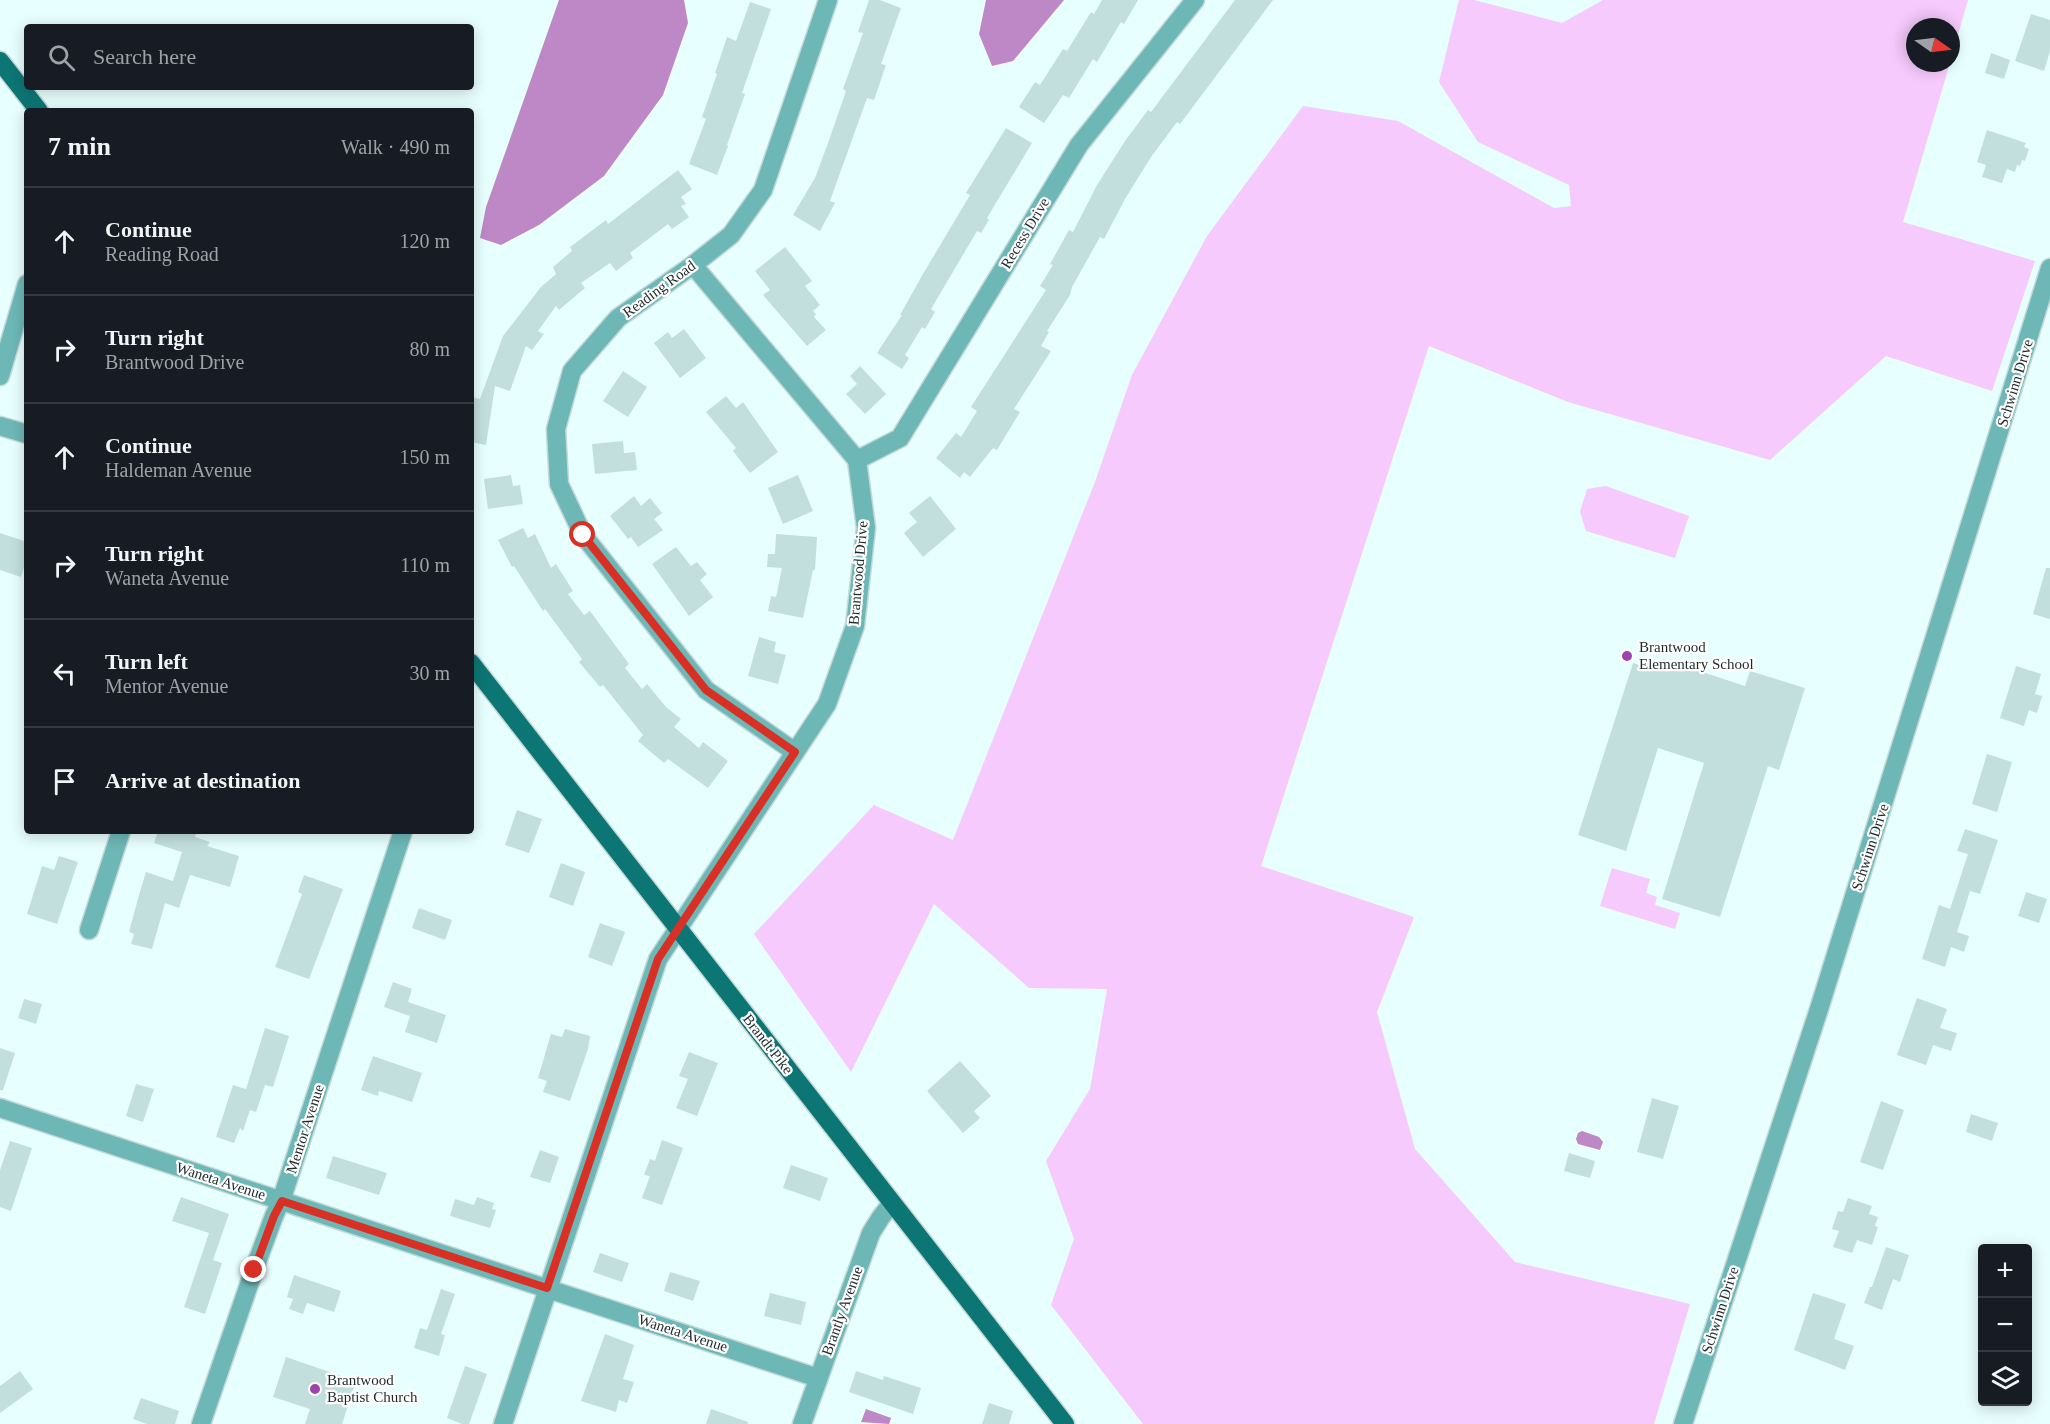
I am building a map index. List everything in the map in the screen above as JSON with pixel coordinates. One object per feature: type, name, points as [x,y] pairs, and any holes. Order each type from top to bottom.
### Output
[{"type":"main road","points":[[0,61],[37,108]]},
{"type":"main road","name":"Brandt Pike","points":[[474,667],[1065,1424]]},
{"type":"street","name":"Reading Road","points":[[795,752],[706,690],[583,535],[560,484],[556,429],[572,371],[618,318],[731,235],[763,190],[828,0]]},
{"type":"street","name":"Recess Drive","points":[[857,460],[900,438],[1079,145],[1195,0]]},
{"type":"street","points":[[693,265],[857,460]]},
{"type":"street","name":"Schwinn Drive","points":[[1683,1424],[1819,1008],[2050,268]]},
{"type":"street","points":[[0,376],[24,294]]},
{"type":"street","points":[[0,426],[24,433]]},
{"type":"street","name":"Brantwood Drive","points":[[503,1424],[658,959],[827,704],[855,626],[866,528],[857,460]]},
{"type":"street","points":[[89,930],[120,834]]},
{"type":"street","name":"Mentor Avenue","points":[[201,1424],[254,1270],[282,1201],[403,834]]},
{"type":"street","name":"Waneta Avenue","points":[[0,1108],[818,1378]]},
{"type":"street","name":"Brantly Avenue","points":[[802,1424],[872,1233],[881,1216],[892,1203]]},
{"type":"shaded area","points":[[559,0],[684,0],[688,23],[663,95],[604,176],[539,225],[501,245],[480,238],[486,207]]},
{"type":"shaded area","points":[[986,0],[1064,0],[1013,61],[992,66],[979,34]]},
{"type":"shaded area","points":[[1459,0],[1474,0],[1562,23],[1603,0],[1968,0],[1960,28],[1960,18],[1906,18],[1906,72],[1947,72],[1903,222],[2035,261],[1992,391],[1886,356],[1770,460],[1568,402],[1429,346],[1261,866],[1414,917],[1377,1012],[1415,1149],[1515,1262],[1690,1304],[1654,1424],[1143,1424],[1051,1305],[1074,1239],[1046,1161],[1090,1089],[1107,989],[1029,988],[934,904],[851,1072],[754,934],[874,805],[953,840],[1095,482],[1132,375],[1207,236],[1303,106],[1398,121],[1554,208],[1571,206],[1569,185],[1478,142],[1439,82]]},
{"type":"shaded area","points":[[1606,486],[1689,516],[1675,558],[1586,531],[1580,512],[1587,489]]},
{"type":"shaded area","points":[[1612,868],[1650,879],[1646,893],[1657,897],[1655,905],[1680,913],[1675,929],[1600,906]]},
{"type":"shaded area","points":[[1582,1131],[1599,1137],[1603,1142],[1600,1150],[1578,1144],[1576,1139],[1578,1133]]},
{"type":"shaded area","points":[[866,1409],[891,1418],[889,1424],[861,1422]]},
{"type":"building","points":[[869,0],[880,0],[901,8],[881,64],[886,65],[874,100],[867,98],[830,201],[835,203],[820,231],[793,215],[815,178],[828,143],[846,91],[843,89],[863,33],[858,32]]},
{"type":"building","points":[[1102,0],[1138,0],[1124,24],[1121,22],[1097,62],[1093,59],[1069,98],[1063,95],[1044,123],[1019,107],[1035,82],[1040,85],[1063,49],[1067,51],[1091,12],[1094,14]]},
{"type":"building","points":[[1235,0],[1273,0],[1180,124],[1177,122],[1151,157],[1104,239],[1100,237],[1072,287],[1070,295],[1047,331],[1049,332],[1041,346],[1051,351],[1014,409],[1020,412],[997,450],[993,448],[970,477],[964,472],[960,478],[936,458],[956,433],[961,437],[977,411],[971,407],[1046,290],[1040,286],[1053,265],[1050,264],[1069,230],[1073,232],[1097,185],[1125,141],[1148,110],[1151,112]]},
{"type":"building","points":[[750,2],[771,9],[717,175],[689,164],[706,119],[702,117],[727,37],[736,41]]},
{"type":"building","points":[[2031,14],[2050,20],[2050,51],[2044,71],[2015,61]]},
{"type":"building","points":[[1991,53],[2010,60],[2004,79],[1985,73]]},
{"type":"building","points":[[1006,128],[1032,143],[987,218],[989,220],[981,233],[977,231],[931,309],[935,312],[925,329],[922,327],[905,355],[909,358],[902,369],[877,353],[902,315],[900,315],[970,195],[966,193]]},
{"type":"building","points":[[1987,130],[2026,143],[2024,147],[2029,149],[2025,161],[2022,160],[2020,166],[2017,165],[2015,172],[2007,169],[2002,183],[1982,177],[1986,165],[1977,162]]},
{"type":"building","points":[[678,170],[692,189],[681,197],[686,204],[681,206],[689,217],[672,229],[668,224],[630,253],[633,258],[616,271],[610,263],[581,283],[585,288],[559,310],[556,306],[538,331],[544,334],[532,350],[526,346],[510,391],[495,386],[486,445],[474,443],[474,398],[480,399],[503,336],[541,287],[556,274],[553,267],[572,251],[570,247],[606,220],[608,224]]},
{"type":"building","points":[[785,247],[812,281],[805,286],[820,305],[813,311],[816,314],[814,317],[826,330],[807,346],[763,295],[770,290],[755,271]]},
{"type":"building","points":[[684,329],[706,358],[680,378],[654,343],[668,332],[672,338]]},
{"type":"building","points":[[860,366],[886,394],[865,414],[846,394],[857,384],[850,376]]},
{"type":"building","points":[[623,371],[647,387],[628,417],[603,401]]},
{"type":"building","points":[[726,396],[736,408],[743,402],[778,452],[750,473],[733,451],[736,448],[706,412]]},
{"type":"building","points":[[623,441],[624,453],[635,452],[637,470],[595,474],[592,444]]},
{"type":"building","points":[[511,475],[513,486],[520,485],[523,504],[488,509],[484,479]]},
{"type":"building","points":[[798,475],[813,511],[783,524],[768,488]]},
{"type":"building","points":[[634,496],[641,506],[650,498],[662,513],[654,519],[663,530],[638,547],[631,537],[628,539],[610,516]]},
{"type":"building","points":[[930,496],[956,529],[923,557],[904,533],[917,522],[909,513]]},
{"type":"building","points":[[523,528],[528,538],[535,534],[551,568],[556,564],[573,591],[568,594],[584,615],[590,611],[629,664],[625,668],[642,689],[647,684],[666,707],[681,719],[674,727],[699,748],[703,742],[728,761],[708,788],[668,759],[664,763],[638,741],[643,735],[603,685],[600,687],[579,662],[582,659],[545,609],[543,611],[514,566],[512,567],[498,540]]},
{"type":"building","points":[[0,533],[24,541],[24,568],[21,577],[0,570]]},
{"type":"building","points":[[776,534],[817,537],[815,570],[813,570],[803,618],[768,611],[771,596],[776,597],[782,568],[767,567],[768,554],[775,554]]},
{"type":"building","points":[[676,547],[691,566],[697,562],[707,574],[700,580],[713,597],[689,616],[652,564]]},
{"type":"building","points":[[2046,568],[2050,568],[2050,619],[2033,614]]},
{"type":"building","points":[[759,637],[776,642],[774,652],[786,655],[778,684],[748,676]]},
{"type":"building","points":[[1663,659],[1745,686],[1750,671],[1805,688],[1779,770],[1768,766],[1720,917],[1662,899],[1704,763],[1658,748],[1626,851],[1578,835],[1633,663],[1659,671]]},
{"type":"building","points":[[2016,666],[2041,674],[2035,694],[2042,696],[2037,713],[2029,710],[2024,726],[2000,718]]},
{"type":"building","points":[[1987,754],[2012,762],[1997,812],[1972,804]]},
{"type":"building","points":[[517,810],[542,819],[529,853],[505,845]]},
{"type":"building","points":[[1965,829],[1998,840],[1980,894],[1970,891],[1957,932],[1969,936],[1964,952],[1951,947],[1945,967],[1922,959],[1939,905],[1950,909],[1968,854],[1957,851]]},
{"type":"building","points":[[157,834],[196,834],[195,837],[210,842],[207,846],[239,856],[230,887],[190,875],[179,908],[165,903],[152,949],[131,944],[134,934],[129,932],[146,872],[173,881],[182,852],[154,843]]},
{"type":"building","points":[[59,856],[78,862],[57,924],[27,914],[42,866],[54,870]]},
{"type":"building","points":[[561,863],[585,872],[573,906],[549,897]]},
{"type":"building","points":[[304,875],[343,889],[309,979],[275,967],[302,894],[298,892]]},
{"type":"building","points":[[2026,892],[2047,899],[2039,923],[2018,916]]},
{"type":"building","points":[[419,908],[452,920],[445,940],[412,928]]},
{"type":"building","points":[[600,923],[625,932],[612,966],[588,957]]},
{"type":"building","points":[[393,982],[412,989],[408,1002],[446,1015],[437,1043],[405,1032],[410,1016],[384,1007]]},
{"type":"building","points":[[1917,998],[1947,1009],[1940,1028],[1957,1033],[1951,1051],[1933,1045],[1926,1065],[1897,1055]]},
{"type":"building","points":[[24,999],[42,1004],[36,1024],[18,1018]]},
{"type":"building","points":[[265,1028],[289,1036],[273,1087],[265,1085],[256,1112],[250,1110],[243,1131],[240,1128],[234,1143],[216,1137],[233,1085],[246,1089]]},
{"type":"building","points":[[565,1029],[590,1036],[588,1049],[570,1101],[543,1092],[547,1081],[538,1078],[551,1034],[562,1037]]},
{"type":"building","points":[[0,1048],[15,1053],[3,1090],[0,1090]]},
{"type":"building","points":[[689,1052],[718,1063],[697,1116],[676,1108],[688,1079],[679,1076]]},
{"type":"building","points":[[373,1056],[422,1073],[412,1102],[379,1091],[378,1096],[361,1090]]},
{"type":"building","points":[[960,1061],[991,1096],[974,1111],[980,1118],[963,1133],[927,1091]]},
{"type":"building","points":[[136,1084],[154,1089],[143,1122],[126,1116]]},
{"type":"building","points":[[1652,1098],[1679,1106],[1663,1159],[1637,1152]]},
{"type":"building","points":[[1881,1101],[1904,1110],[1883,1170],[1860,1162]]},
{"type":"building","points":[[1971,1114],[1998,1123],[1992,1141],[1966,1132]]},
{"type":"building","points":[[662,1140],[683,1148],[662,1205],[642,1198],[650,1176],[644,1175],[650,1159],[655,1161]]},
{"type":"building","points":[[10,1141],[32,1148],[11,1211],[0,1207],[0,1170]]},
{"type":"building","points":[[540,1150],[559,1157],[550,1183],[530,1177]]},
{"type":"building","points":[[1569,1153],[1595,1161],[1590,1178],[1564,1171]]},
{"type":"building","points":[[333,1156],[387,1173],[379,1195],[326,1178]]},
{"type":"building","points":[[791,1165],[828,1178],[820,1201],[783,1188]]},
{"type":"building","points":[[181,1197],[229,1214],[213,1260],[222,1263],[205,1314],[184,1307],[209,1233],[172,1221]]},
{"type":"building","points":[[477,1197],[494,1203],[492,1209],[496,1210],[490,1228],[450,1216],[455,1199],[474,1205]]},
{"type":"building","points":[[1848,1198],[1872,1206],[1869,1214],[1878,1217],[1875,1226],[1878,1227],[1872,1245],[1857,1240],[1852,1253],[1833,1247],[1839,1231],[1832,1229],[1838,1211],[1843,1212]]},
{"type":"building","points":[[1886,1247],[1909,1255],[1900,1282],[1893,1279],[1882,1310],[1864,1303]]},
{"type":"building","points":[[600,1253],[629,1263],[622,1282],[593,1272]]},
{"type":"building","points":[[670,1272],[700,1281],[693,1301],[664,1291]]},
{"type":"building","points":[[294,1275],[341,1291],[334,1312],[307,1303],[303,1314],[289,1309],[293,1299],[287,1297]]},
{"type":"building","points":[[441,1289],[455,1294],[441,1334],[445,1335],[439,1356],[414,1348],[420,1328],[427,1330]]},
{"type":"building","points":[[770,1293],[806,1302],[801,1325],[764,1316]]},
{"type":"building","points":[[1813,1293],[1846,1304],[1834,1339],[1854,1346],[1845,1370],[1794,1350]]},
{"type":"building","points":[[605,1334],[634,1345],[623,1379],[634,1382],[627,1403],[619,1400],[616,1412],[581,1401]]},
{"type":"building","name":"Brantwood Baptist Church","points":[[286,1357],[356,1381],[342,1424],[305,1424],[310,1409],[273,1397]]},
{"type":"building","points":[[465,1366],[487,1374],[469,1424],[462,1424],[447,1418]]},
{"type":"building","points":[[20,1371],[33,1389],[0,1413],[0,1386]]},
{"type":"building","points":[[856,1371],[883,1380],[884,1376],[921,1388],[913,1414],[849,1392]]},
{"type":"building","points":[[141,1398],[179,1411],[175,1424],[147,1424],[133,1419]]},
{"type":"building","points":[[989,1403],[1013,1411],[1009,1424],[982,1424]]},
{"type":"building","points":[[711,1409],[748,1422],[748,1424],[706,1424]]},
{"type":"place","name":"Brantwood Elementary School","points":[[1627,656]]},
{"type":"place","name":"Brantwood Baptist Church","points":[[315,1389]]},
{"type":"route","points":[[254,1270],[282,1201],[547,1288],[658,959],[795,752],[706,690],[583,535]]}]
